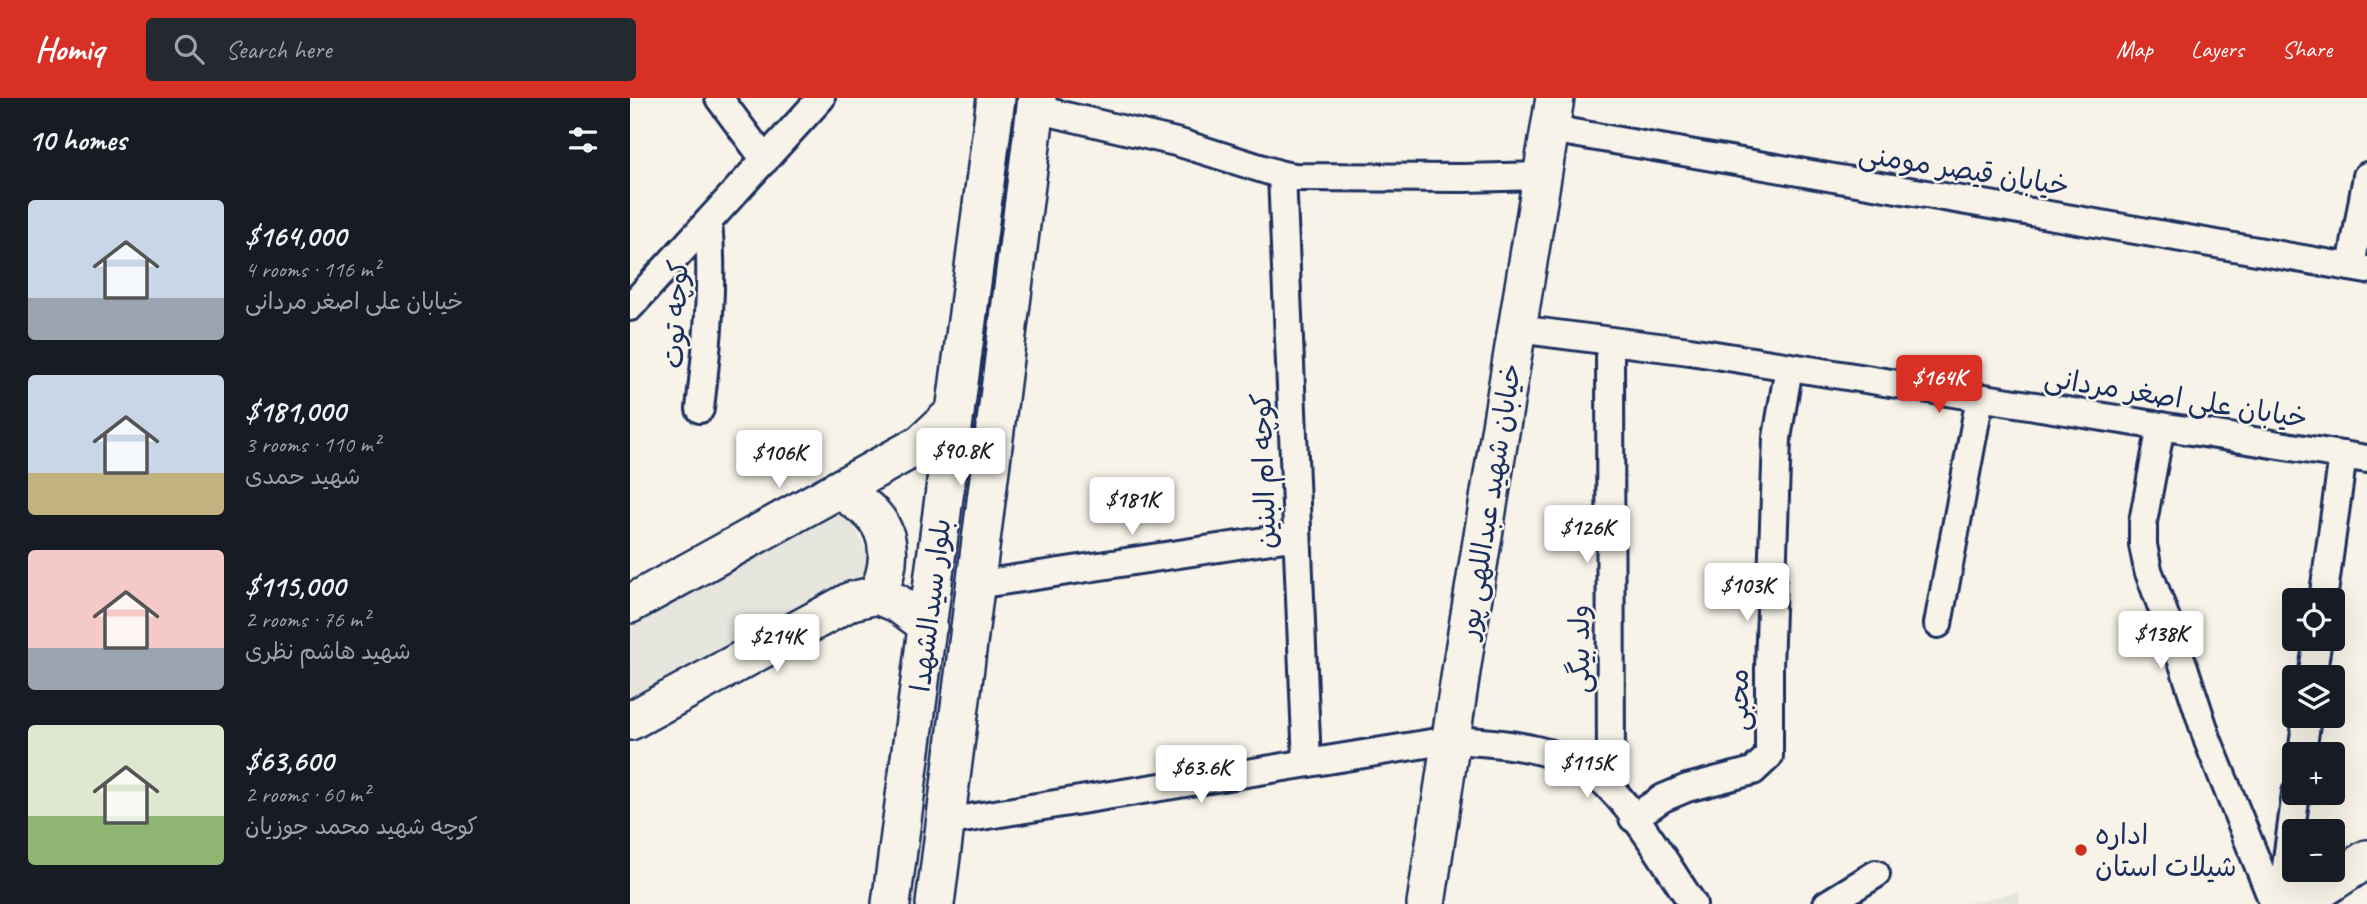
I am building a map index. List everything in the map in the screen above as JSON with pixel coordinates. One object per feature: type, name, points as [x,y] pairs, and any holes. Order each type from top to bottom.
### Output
[{"type":"street","points":[[719,98],[765,160]]},
{"type":"street","points":[[632,301],[821,98]]},
{"type":"street","name":"بلوار سیدالشهدا","points":[[891,904],[996,98]]},
{"type":"street","points":[[1036,103],[1282,175],[1463,178],[1542,176]]},
{"type":"street","name":"بلوار سیدالشهدا","points":[[934,904],[1036,103]]},
{"type":"street","name":"خیابان شهید عبداللهی پور","points":[[1429,900],[1450,740],[1553,114]]},
{"type":"street","name":"خیابان قیصر مومنی","points":[[1553,114],[2359,269]]},
{"type":"street","name":"کوچه ام البنین","points":[[1282,175],[1307,764]]},
{"type":"street","points":[[2359,269],[2367,176]]},
{"type":"street","name":"کوچه توت","points":[[700,409],[712,262],[708,222]]},
{"type":"street","name":"خیابان علی اصغر مردانی","points":[[1517,329],[1789,367],[2355,457]]},
{"type":"street","name":"ولد بیگی","points":[[1610,341],[1611,789]]},
{"type":"street","name":"محبی","points":[[1633,818],[1662,798],[1687,788],[1753,771],[1769,756],[1769,668],[1777,438],[1789,367]]},
{"type":"street","points":[[1938,624],[1980,398]]},
{"type":"street","points":[[630,604],[921,444],[955,412]]},
{"type":"street","points":[[2161,426],[2143,522],[2143,545],[2148,570],[2208,741],[2274,904]]},
{"type":"street","points":[[2326,588],[2355,457]]},
{"type":"street","points":[[840,490],[872,514],[881,527],[887,546],[888,564],[877,595]]},
{"type":"street","points":[[940,530],[953,519],[962,517],[982,530]]},
{"type":"street","points":[[975,585],[1297,536]]},
{"type":"street","points":[[630,721],[851,601],[877,595],[898,603],[928,626]]},
{"type":"street","points":[[945,822],[1450,740],[1503,743],[1560,758],[1592,773],[1611,789],[1693,904]]},
{"type":"street","points":[[2281,904],[2294,805]]},
{"type":"street","points":[[2298,904],[2367,859]]},
{"type":"street","points":[[1827,904],[1876,874]]},
{"type":"shaded area","points":[[846,507],[875,571],[630,698],[630,624]]},
{"type":"shaded area","points":[[2018,892],[2020,904],[1963,904]]},
{"type":"place","name":"اداره شیلات استان","points":[[2081,850]]}]
